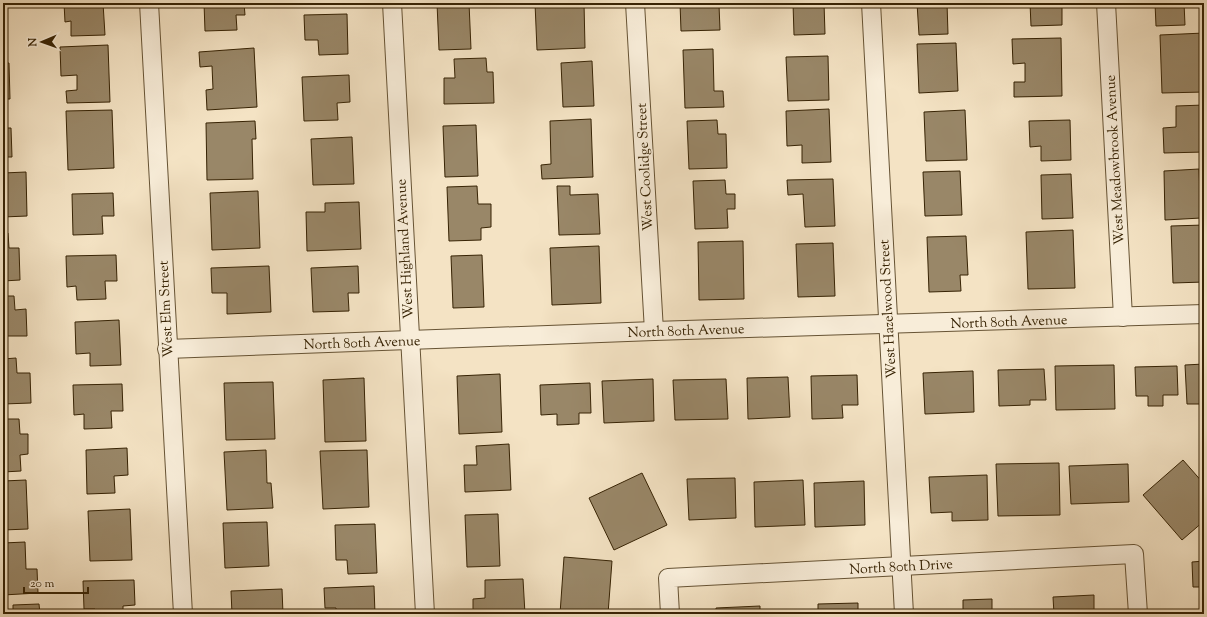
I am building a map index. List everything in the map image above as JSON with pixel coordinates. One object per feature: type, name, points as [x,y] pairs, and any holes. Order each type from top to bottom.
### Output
[{"type":"street","name":"West Elm Street","points":[[149,3],[182,614]]},
{"type":"street","name":"West Highland Avenue","points":[[392,3],[425,614]]},
{"type":"street","name":"West Coolidge Street","points":[[635,3],[654,331]]},
{"type":"street","name":"West Hazelwood Street","points":[[871,3],[904,614]]},
{"type":"street","name":"West Meadowbrook Avenue","points":[[1106,3],[1123,317]]},
{"type":"street","name":"North 80th Avenue","points":[[167,349],[654,331],[888,325],[1204,314]]},
{"type":"street","name":"North 80th Drive","points":[[670,614],[668,578],[1134,554],[1138,614]]},
{"type":"building","points":[[64,3],[103,3],[105,35],[71,36],[71,21],[65,22]]},
{"type":"building","points":[[204,3],[244,3],[245,15],[236,15],[237,30],[205,31]]},
{"type":"building","points":[[437,3],[469,3],[471,49],[439,50]]},
{"type":"building","points":[[535,3],[584,3],[585,48],[537,50]]},
{"type":"building","points":[[680,3],[710,3],[710,6],[719,5],[720,30],[681,31]]},
{"type":"building","points":[[793,3],[824,3],[825,34],[794,35]]},
{"type":"building","points":[[917,3],[947,3],[948,34],[919,35]]},
{"type":"building","points":[[1030,3],[1062,3],[1062,25],[1031,26]]},
{"type":"building","points":[[1155,3],[1184,3],[1185,25],[1156,26]]},
{"type":"building","points":[[347,14],[348,54],[319,55],[318,40],[305,40],[304,15]]},
{"type":"building","points":[[1204,33],[1204,92],[1162,93],[1160,35]]},
{"type":"building","points":[[1061,38],[1062,96],[1014,97],[1014,82],[1025,82],[1025,63],[1013,64],[1012,39]]},
{"type":"building","points":[[956,43],[958,91],[919,93],[917,44]]},
{"type":"building","points":[[108,45],[110,102],[67,103],[66,91],[77,90],[77,75],[61,76],[60,47]]},
{"type":"building","points":[[254,48],[257,107],[207,110],[206,90],[213,89],[212,66],[200,67],[199,52]]},
{"type":"building","points":[[713,49],[714,91],[723,91],[724,107],[685,108],[683,50]]},
{"type":"building","points":[[828,56],[829,100],[788,101],[786,57]]},
{"type":"building","points":[[486,58],[487,72],[493,72],[494,103],[444,104],[444,78],[455,78],[454,59]]},
{"type":"building","points":[[592,61],[594,106],[563,107],[561,63]]},
{"type":"building","points":[[3,63],[9,63],[10,99],[3,99]]},
{"type":"building","points":[[349,75],[350,102],[337,103],[338,120],[304,121],[302,77]]},
{"type":"building","points":[[1204,105],[1204,152],[1164,153],[1163,128],[1176,127],[1176,106]]},
{"type":"building","points":[[829,109],[831,162],[802,163],[802,145],[787,146],[786,111]]},
{"type":"building","points":[[112,110],[114,168],[68,170],[66,111]]},
{"type":"building","points":[[965,110],[967,160],[926,161],[924,112]]},
{"type":"building","points":[[591,119],[593,177],[542,179],[541,165],[551,164],[550,121]]},
{"type":"building","points":[[717,120],[718,134],[726,134],[727,168],[689,169],[687,121]]},
{"type":"building","points":[[1070,120],[1071,160],[1041,161],[1041,146],[1030,147],[1029,121]]},
{"type":"building","points":[[255,121],[256,139],[252,139],[253,179],[207,180],[206,123]]},
{"type":"building","points":[[476,125],[478,176],[445,177],[443,126]]},
{"type":"building","points":[[3,128],[11,128],[12,157],[3,157]]},
{"type":"building","points":[[352,137],[354,184],[313,185],[311,139]]},
{"type":"building","points":[[1199,169],[1201,218],[1165,220],[1164,171]]},
{"type":"building","points":[[960,171],[962,215],[925,216],[923,172]]},
{"type":"building","points":[[26,172],[27,216],[3,217],[3,173]]},
{"type":"building","points":[[1071,174],[1073,218],[1042,219],[1041,175]]},
{"type":"building","points":[[833,179],[835,226],[805,227],[803,194],[788,195],[787,180]]},
{"type":"building","points":[[725,180],[726,194],[735,194],[735,209],[727,209],[728,228],[695,229],[693,181]]},
{"type":"building","points":[[477,186],[478,204],[491,204],[491,227],[481,228],[481,240],[449,241],[447,187]]},
{"type":"building","points":[[557,186],[570,186],[570,195],[598,194],[600,234],[559,235]]},
{"type":"building","points":[[258,191],[260,248],[212,250],[210,193]]},
{"type":"building","points":[[113,193],[114,216],[102,216],[103,234],[73,235],[72,194]]},
{"type":"building","points":[[359,202],[361,249],[307,251],[306,212],[325,212],[325,203]]},
{"type":"building","points":[[1204,225],[1204,282],[1173,283],[1171,226]]},
{"type":"building","points":[[1073,230],[1075,288],[1028,289],[1026,232]]},
{"type":"building","points":[[3,233],[8,233],[9,248],[19,248],[20,280],[3,281]]},
{"type":"building","points":[[966,236],[968,275],[960,275],[961,291],[929,292],[927,237]]},
{"type":"building","points":[[743,241],[744,299],[699,300],[698,242]]},
{"type":"building","points":[[833,243],[835,296],[798,297],[796,244]]},
{"type":"building","points":[[599,246],[601,303],[552,305],[550,248]]},
{"type":"building","points":[[116,255],[117,281],[105,281],[106,299],[77,300],[76,286],[67,287],[66,256]]},
{"type":"building","points":[[482,255],[484,307],[453,308],[451,256]]},
{"type":"building","points":[[269,266],[271,312],[227,314],[227,293],[212,293],[211,268]]},
{"type":"building","points":[[358,266],[359,293],[348,293],[349,311],[313,312],[311,268]]},
{"type":"building","points":[[3,296],[14,296],[15,310],[26,309],[27,336],[3,336]]},
{"type":"building","points":[[119,320],[121,365],[90,366],[90,353],[76,354],[75,322]]},
{"type":"building","points":[[16,358],[17,373],[30,373],[31,403],[3,404],[3,359]]},
{"type":"building","points":[[1204,364],[1204,404],[1187,404],[1185,365]]},
{"type":"building","points":[[1114,365],[1115,409],[1056,410],[1055,366]]},
{"type":"building","points":[[1177,366],[1178,395],[1163,395],[1163,406],[1148,406],[1148,396],[1136,396],[1135,367]]},
{"type":"building","points":[[1044,369],[1046,400],[1030,400],[1030,405],[999,406],[998,370]]},
{"type":"building","points":[[973,371],[974,412],[925,414],[923,373]]},
{"type":"building","points":[[500,374],[502,432],[459,434],[457,376]]},
{"type":"building","points":[[857,375],[858,405],[842,405],[843,418],[812,419],[811,376]]},
{"type":"building","points":[[788,377],[790,417],[748,419],[747,378]]},
{"type":"building","points":[[364,378],[366,441],[325,442],[323,380]]},
{"type":"building","points":[[653,379],[654,421],[604,423],[602,381]]},
{"type":"building","points":[[726,379],[728,419],[675,420],[673,380]]},
{"type":"building","points":[[273,382],[275,439],[226,440],[224,383]]},
{"type":"building","points":[[590,383],[591,413],[579,413],[579,424],[557,425],[557,414],[541,415],[540,385]]},
{"type":"building","points":[[122,384],[123,411],[111,411],[112,428],[84,429],[84,414],[74,415],[73,385]]},
{"type":"building","points":[[3,419],[19,419],[20,434],[28,434],[28,454],[20,455],[21,471],[3,472]]},
{"type":"building","points":[[509,444],[511,490],[465,492],[464,465],[477,465],[476,446]]},
{"type":"building","points":[[127,448],[128,475],[114,476],[115,493],[87,494],[86,450]]},
{"type":"building","points":[[266,450],[267,483],[271,483],[273,508],[227,510],[224,452]]},
{"type":"building","points":[[367,450],[369,507],[323,509],[320,451]]},
{"type":"building","points":[[1183,460],[1204,484],[1204,521],[1182,540],[1143,495]]},
{"type":"building","points":[[1059,463],[1060,515],[998,516],[996,464]]},
{"type":"building","points":[[1128,464],[1129,502],[1071,504],[1069,466]]},
{"type":"building","points":[[642,473],[667,525],[614,550],[589,498]]},
{"type":"building","points":[[987,475],[988,520],[952,521],[952,512],[931,513],[929,477]]},
{"type":"building","points":[[735,478],[736,518],[689,520],[687,479]]},
{"type":"building","points":[[26,480],[28,529],[3,530],[3,481]]},
{"type":"building","points":[[803,480],[805,525],[755,527],[754,482]]},
{"type":"building","points":[[864,481],[865,525],[815,527],[814,483]]},
{"type":"building","points":[[130,509],[132,560],[90,561],[88,511]]},
{"type":"building","points":[[498,514],[500,566],[467,567],[465,515]]},
{"type":"building","points":[[267,522],[269,566],[225,568],[223,523]]},
{"type":"building","points":[[375,524],[377,573],[348,574],[347,560],[336,560],[335,525]]},
{"type":"building","points":[[25,542],[26,569],[37,569],[38,593],[3,595],[3,543]]},
{"type":"building","points":[[564,557],[612,561],[608,614],[560,614]]},
{"type":"building","points":[[1204,561],[1204,587],[1193,587],[1192,562]]},
{"type":"building","points":[[523,579],[525,614],[473,614],[473,599],[485,598],[485,580]]},
{"type":"building","points":[[134,580],[135,605],[123,606],[123,614],[95,614],[95,609],[84,609],[83,581]]},
{"type":"building","points":[[374,586],[375,614],[336,614],[336,608],[325,608],[324,588]]},
{"type":"building","points":[[282,589],[283,614],[232,614],[231,591]]},
{"type":"building","points":[[1094,595],[1094,614],[1054,614],[1053,597]]},
{"type":"building","points":[[992,599],[992,614],[963,614],[963,600]]},
{"type":"building","points":[[858,603],[858,614],[818,614],[818,604]]},
{"type":"building","points":[[39,604],[40,614],[13,614],[13,605]]},
{"type":"building","points":[[760,606],[760,614],[716,614],[716,608]]}]
